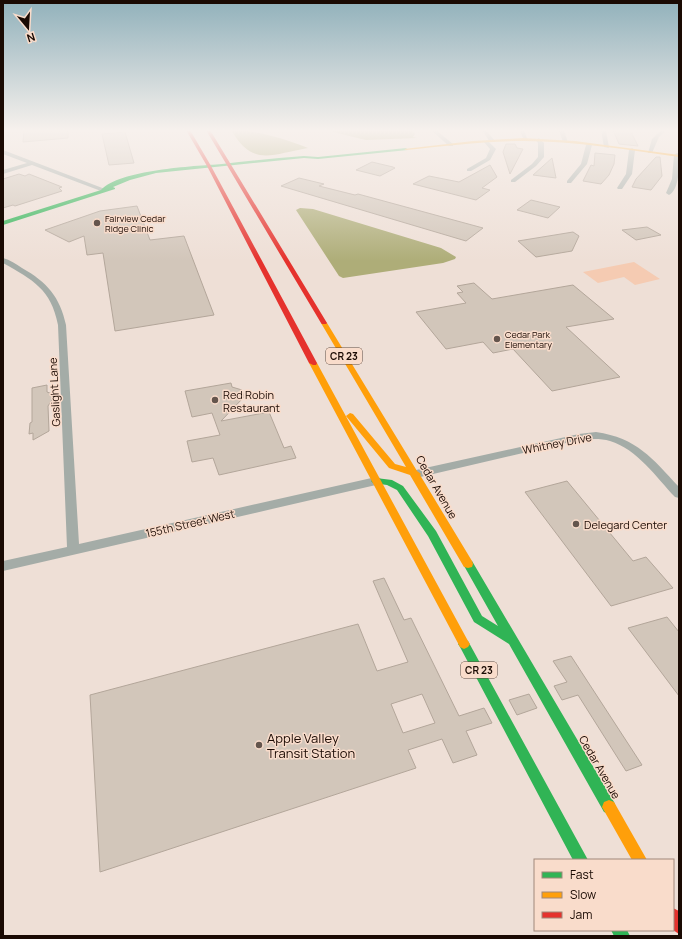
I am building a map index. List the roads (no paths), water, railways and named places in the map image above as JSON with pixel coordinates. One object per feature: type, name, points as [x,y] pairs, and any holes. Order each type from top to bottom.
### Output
[{"type":"main road","points":[[3,223],[103,190],[173,174]]},
{"type":"main road","name":"CR 23","points":[[213,174],[376,481],[580,859]]},
{"type":"main road","name":"Cedar Avenue","points":[[235,174],[416,474],[639,859]]},
{"type":"main road","points":[[326,386],[392,466],[416,474]]},
{"type":"main road","points":[[376,481],[389,482],[400,488],[432,534],[478,620],[513,642]]},
{"type":"street","points":[[60,174],[103,190]]},
{"type":"street","points":[[513,181],[522,174]]},
{"type":"street","points":[[570,182],[576,174]]},
{"type":"street","points":[[620,188],[629,174]]},
{"type":"street","points":[[669,193],[675,180],[676,174]]},
{"type":"street","name":"Gaslight Lane","points":[[3,260],[29,275],[45,287],[58,304],[61,317],[73,550]]},
{"type":"street","name":"Whitney Drive","points":[[416,474],[579,437],[598,435],[609,436],[629,445],[638,452],[679,494]]},
{"type":"street","name":"155th Street West","points":[[3,566],[376,481]]},
{"type":"place","name":"Fairview Cedar Ridge Clinic","points":[[97,223]]},
{"type":"place","name":"Cedar Park Elementary","points":[[497,339]]},
{"type":"place","name":"Red Robin Restaurant","points":[[215,400]]},
{"type":"place","name":"Delegard Center","points":[[576,524]]},
{"type":"place","name":"Apple Valley Transit Station","points":[[259,745]]}]
